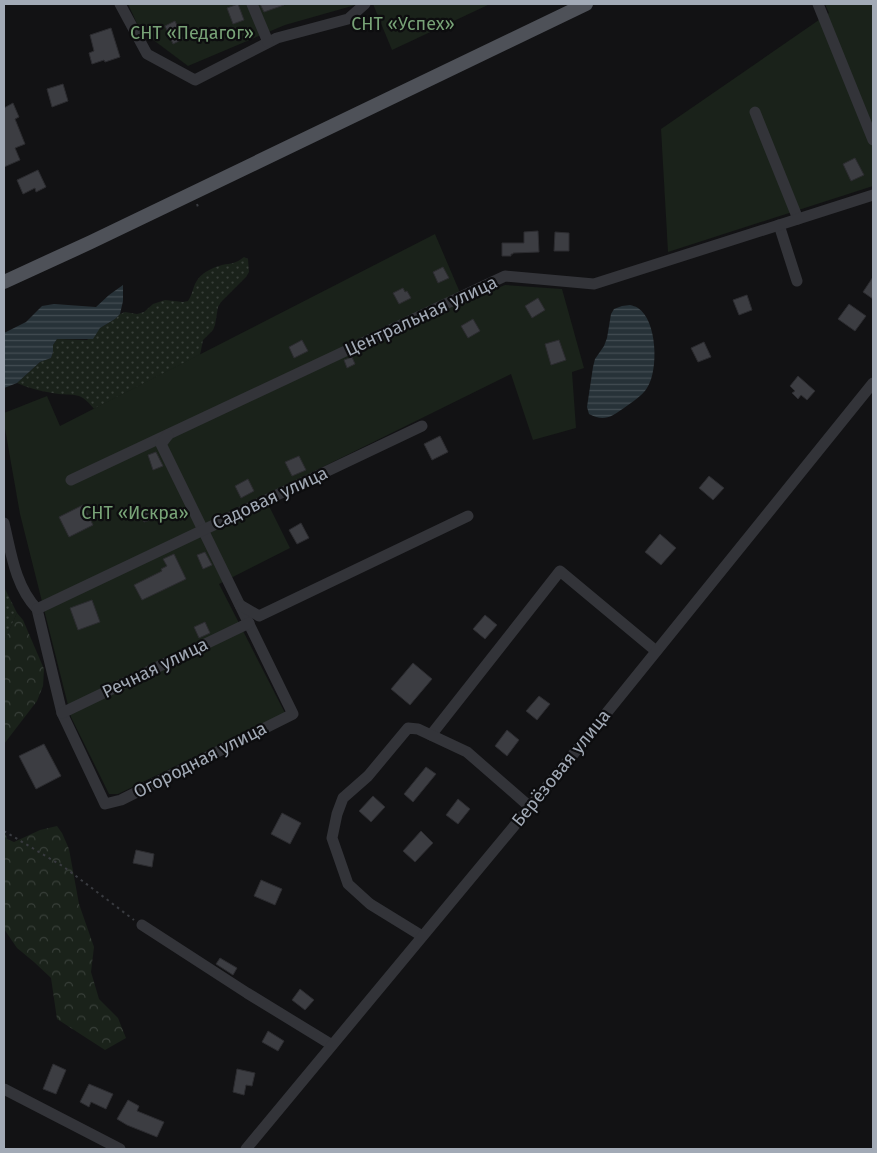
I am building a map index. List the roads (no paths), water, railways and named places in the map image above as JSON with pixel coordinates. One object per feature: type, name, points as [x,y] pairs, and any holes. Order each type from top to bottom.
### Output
[{"type":"main road","points":[[4,282],[586,4]]},
{"type":"street","points":[[120,4],[147,54],[195,80],[277,38],[348,19],[365,4]]},
{"type":"street","points":[[252,4],[268,42]]},
{"type":"street","points":[[818,4],[873,140]]},
{"type":"street","points":[[755,112],[798,219]]},
{"type":"street","name":"Центральная улица","points":[[71,480],[505,276],[594,284],[873,195]]},
{"type":"street","points":[[779,225],[797,281]]},
{"type":"street","name":"Берёзовая улица","points":[[246,1149],[530,807],[873,383]]},
{"type":"street","name":"Садовая улица","points":[[37,609],[422,426]]},
{"type":"street","points":[[168,435],[161,444],[249,624]]},
{"type":"street","points":[[240,605],[259,616],[468,516]]},
{"type":"street","points":[[4,523],[15,572],[29,601],[37,609],[62,713]]},
{"type":"street","points":[[431,735],[560,571],[656,651]]},
{"type":"street","name":"Речная улица","points":[[62,713],[249,624]]},
{"type":"street","name":"Огородная улица","points":[[62,713],[105,804],[121,800],[293,714],[249,624]]},
{"type":"street","points":[[422,936],[370,904],[348,884],[332,838],[337,814],[343,798],[368,776],[408,728],[418,729],[467,752],[530,807]]},
{"type":"street","points":[[142,926],[332,1045]]},
{"type":"street","points":[[4,1090],[120,1149]]},
{"type":"park label","name":"СНТ «Успех»","points":[[403,24]]},
{"type":"park label","name":"СНТ «Педагог»","points":[[192,33]]},
{"type":"park label","name":"СНТ «Искра»","points":[[135,513]]}]
